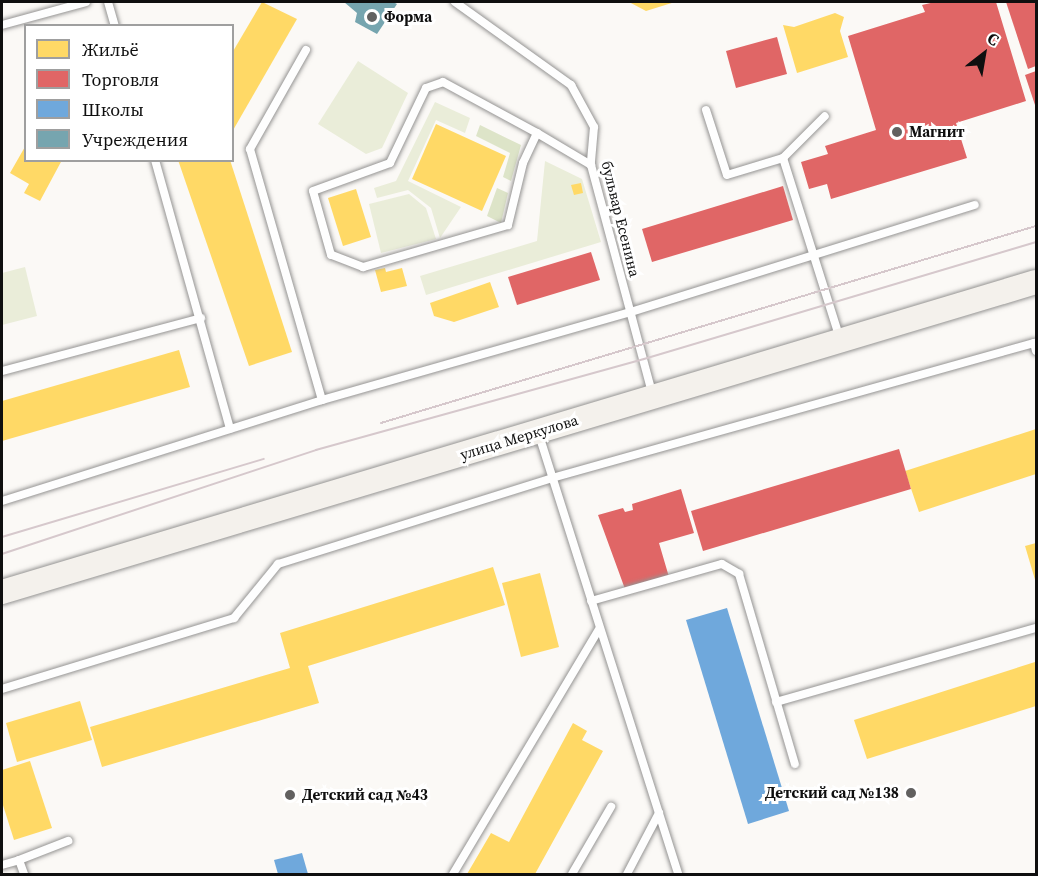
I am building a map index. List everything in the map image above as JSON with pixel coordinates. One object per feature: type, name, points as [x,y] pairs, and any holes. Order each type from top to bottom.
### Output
[{"type":"street","name":"улица Меркулова","points":[[2,592],[1036,282]]},
{"type":"lane","points":[[2,25],[86,2]]},
{"type":"lane","points":[[108,2],[114,24]]},
{"type":"lane","name":"бульвар Есенина","points":[[455,2],[571,85],[594,127],[591,165],[654,396]]},
{"type":"lane","points":[[306,50],[250,149],[322,400]]},
{"type":"lane","points":[[537,133],[522,163],[508,225],[363,267],[331,255],[313,191],[390,163],[426,88],[443,82],[537,133],[591,165]]},
{"type":"lane","points":[[706,110],[727,175],[783,158],[825,116]]},
{"type":"lane","points":[[783,158],[840,341]]},
{"type":"lane","points":[[156,162],[201,318],[230,429]]},
{"type":"lane","points":[[2,501],[322,400],[631,312],[975,205]]},
{"type":"lane","points":[[2,371],[201,318]]},
{"type":"lane","points":[[2,689],[234,618],[278,564],[552,478],[1034,343],[1036,351]]},
{"type":"lane","points":[[537,431],[678,874]]},
{"type":"lane","points":[[591,601],[722,564],[739,574],[795,764]]},
{"type":"lane","points":[[776,702],[1036,628]]},
{"type":"lane","points":[[453,874],[599,629]]},
{"type":"lane","points":[[572,874],[611,807]]},
{"type":"lane","points":[[627,874],[659,813]]},
{"type":"lane","points":[[2,865],[68,841]]},
{"type":"lane","points":[[20,860],[24,874]]},
{"type":"green space","points":[[358,61],[408,93],[382,148],[366,154],[318,124]]},
{"type":"green space","points":[[435,102],[470,118],[465,133],[436,120],[408,181],[461,207],[440,238],[431,208],[408,190],[377,198],[374,188],[396,181]]},
{"type":"green space","points":[[480,125],[521,145],[511,181],[503,177],[510,153],[476,136]]},
{"type":"green space","points":[[545,161],[582,179],[601,242],[426,295],[420,276],[537,241]]},
{"type":"green space","points":[[497,188],[508,193],[501,223],[487,216]]},
{"type":"green space","points":[[409,194],[426,208],[436,239],[381,253],[369,204]]},
{"type":"green space","points":[[25,267],[37,316],[2,325],[2,273]]},
{"type":"building: Жильё","points":[[262,2],[297,19],[234,129],[234,50]]},
{"type":"building: Жильё","points":[[629,2],[675,2],[646,11]]},
{"type":"building: Жильё","points":[[835,13],[844,17],[840,31],[848,57],[797,73],[783,25],[794,27]]},
{"type":"building: Жильё","points":[[436,124],[506,156],[482,211],[412,179]]},
{"type":"building: Жильё","points":[[24,148],[24,162],[61,162],[40,201],[24,193],[29,184],[10,173]]},
{"type":"building: Жильё","points":[[179,162],[231,162],[292,352],[249,366]]},
{"type":"building: Жильё","points":[[581,183],[583,193],[574,195],[571,185]]},
{"type":"building: Жильё","points":[[356,189],[371,237],[343,246],[328,198]]},
{"type":"building: Жильё","points":[[385,268],[386,272],[402,268],[407,286],[381,292],[375,270]]},
{"type":"building: Жильё","points":[[490,282],[499,307],[454,322],[434,316],[430,303]]},
{"type":"building: Жильё","points":[[179,350],[190,387],[2,441],[2,401]]},
{"type":"building: Жильё","points":[[1036,429],[1036,474],[919,512],[905,471]]},
{"type":"building: Жильё","points":[[1036,543],[1036,583],[1025,546]]},
{"type":"building: Жильё","points":[[493,567],[505,605],[308,666],[319,703],[102,767],[90,727],[290,668],[280,633]]},
{"type":"building: Жильё","points":[[540,573],[559,647],[521,657],[502,583]]},
{"type":"building: Жильё","points":[[1035,662],[1036,706],[867,759],[854,720]]},
{"type":"building: Жильё","points":[[80,701],[92,740],[17,762],[6,723]]},
{"type":"building: Жильё","points":[[573,723],[587,731],[582,740],[603,751],[535,874],[467,874],[491,833],[509,842]]},
{"type":"building: Жильё","points":[[30,761],[52,828],[14,840],[2,802],[2,770]]},
{"type":"building: Торговля","points":[[935,2],[996,2],[1026,101],[956,123],[967,158],[831,199],[827,184],[809,189],[801,162],[828,154],[825,146],[876,130],[848,36],[925,12],[922,5]]},
{"type":"building: Торговля","points":[[1006,2],[1036,2],[1036,66],[1028,69]]},
{"type":"building: Торговля","points":[[777,37],[787,74],[736,88],[726,51]]},
{"type":"building: Торговля","points":[[1036,71],[1036,108],[1025,75]]},
{"type":"building: Торговля","points":[[783,186],[793,220],[652,262],[642,229]]},
{"type":"building: Торговля","points":[[591,252],[600,280],[517,305],[508,277]]},
{"type":"building: Торговля","points":[[899,449],[911,489],[703,551],[691,511]]},
{"type":"building: Торговля","points":[[681,489],[694,533],[659,543],[669,577],[625,589],[598,515],[623,508],[625,512],[633,510],[632,504]]},
{"type":"building: Школы","points":[[727,608],[789,811],[748,824],[686,620]]},
{"type":"building: Школы","points":[[302,853],[308,874],[278,874],[274,860]]},
{"type":"building: Учреждения","name":"Форма","points":[[344,2],[393,2],[397,4],[377,34],[355,22],[357,13]]},
{"type":"tram line","points":[[381,423],[1036,226]]},
{"type":"tram line","points":[[2,554],[316,450],[644,359],[1036,242]]},
{"type":"tram line","points":[[2,537],[264,459]]},
{"type":"place","name":"Форма","points":[[372,17]]},
{"type":"place","name":"Магнит","points":[[897,132]]},
{"type":"place","name":"Детский сад №138","points":[[911,793]]},
{"type":"place","name":"Детский сад №43","points":[[290,795]]}]
